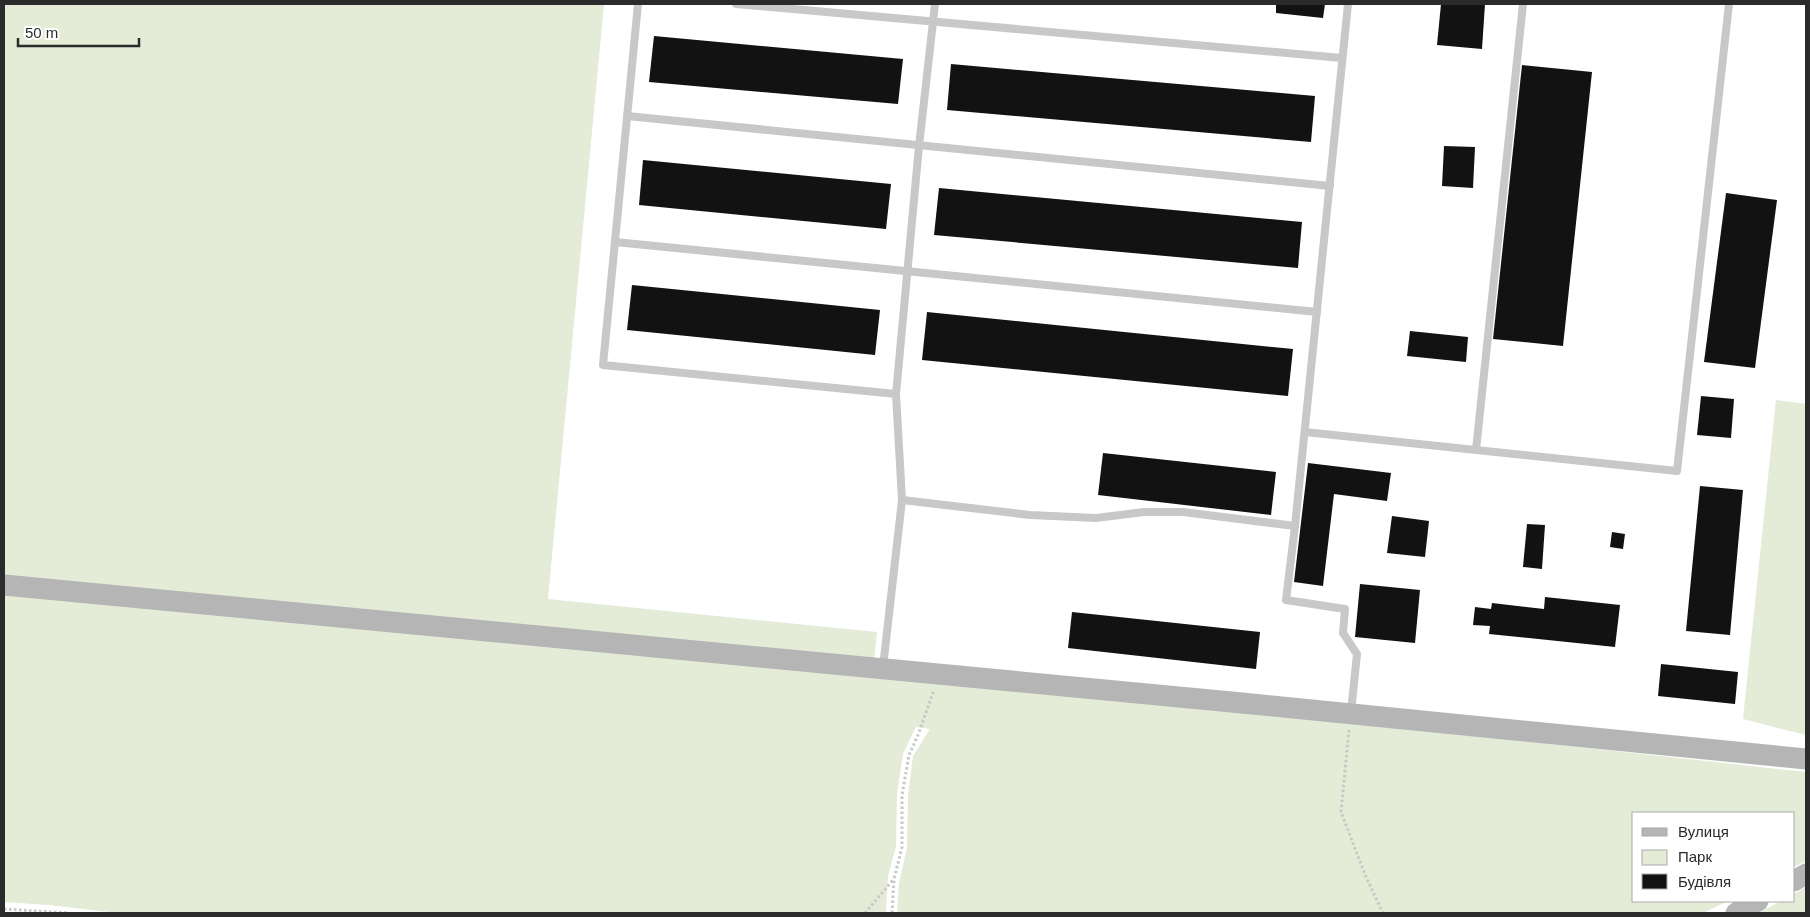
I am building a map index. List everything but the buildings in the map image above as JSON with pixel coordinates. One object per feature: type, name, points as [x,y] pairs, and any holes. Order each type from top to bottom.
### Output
[{"type":"street","points":[[4,585],[1806,759]]},
{"type":"street","points":[[1795,880],[1806,874]]},
{"type":"street","points":[[1736,913],[1756,902]]},
{"type":"lane","points":[[638,4],[603,365],[896,394]]},
{"type":"lane","points":[[736,4],[1342,58]]},
{"type":"lane","points":[[883,669],[902,500],[896,394],[919,146],[935,4]]},
{"type":"lane","points":[[1348,4],[1296,526],[1286,600],[1345,609],[1343,632],[1357,654],[1351,714]]},
{"type":"lane","points":[[1476,450],[1523,4]]},
{"type":"lane","points":[[1305,432],[1676,470],[1729,4]]},
{"type":"lane","points":[[627,116],[1330,186]]},
{"type":"lane","points":[[615,242],[1317,312]]},
{"type":"lane","points":[[902,500],[1030,515],[1096,518],[1144,512],[1183,512],[1296,526]]},
{"type":"path","points":[[892,913],[894,879],[902,847],[902,795],[909,755],[939,674]]},
{"type":"path","points":[[1351,714],[1341,812],[1366,877],[1383,913]]},
{"type":"path","points":[[865,913],[894,879]]},
{"type":"path","points":[[4,909],[68,913]]},
{"type":"green space","points":[[4,4],[604,4],[548,599],[877,632],[874,662],[4,577]]},
{"type":"green space","points":[[1776,400],[1806,404],[1806,735],[1743,719]]},
{"type":"green space","points":[[4,590],[1244,710],[1806,772],[1806,861],[1795,866],[1795,812],[1632,812],[1632,902],[1726,902],[1703,913],[897,913],[899,883],[907,848],[908,796],[913,756],[930,729],[916,727],[903,754],[897,794],[896,846],[888,876],[886,913],[118,913],[4,902]]},
{"type":"green space","points":[[1806,887],[1806,913],[1759,913],[1779,902],[1795,902],[1795,893]]}]
